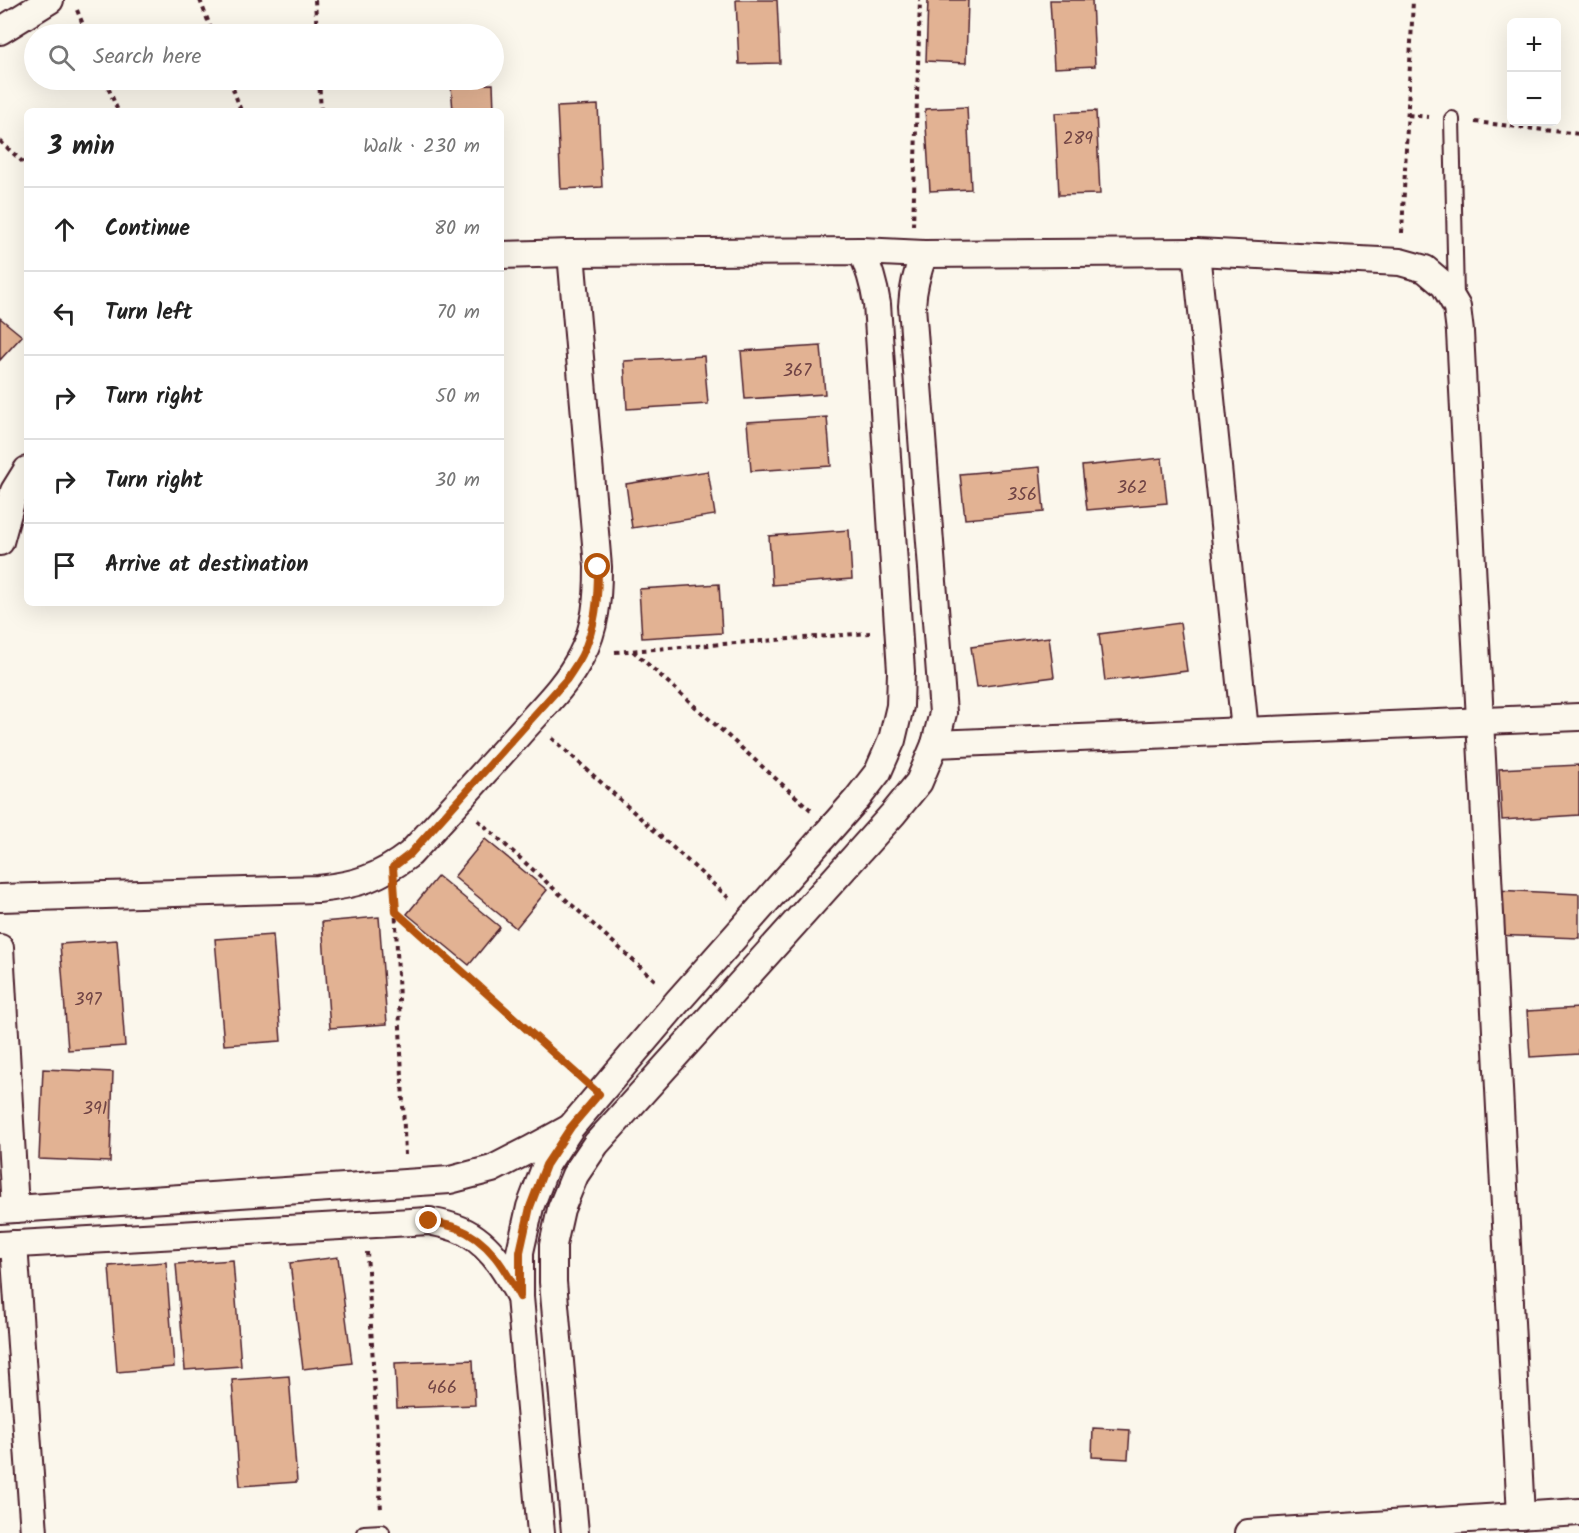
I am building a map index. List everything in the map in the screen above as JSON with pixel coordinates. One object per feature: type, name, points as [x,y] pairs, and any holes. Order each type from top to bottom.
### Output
[{"type":"street","points":[[0,31],[50,0]]},
{"type":"street","points":[[541,1533],[520,1297],[520,1252],[530,1207],[546,1165],[571,1127],[678,1001],[857,799],[878,772],[892,740],[900,706],[901,671],[877,304],[869,268],[861,251]]},
{"type":"street","points":[[504,255],[861,251],[918,254],[1196,252],[1400,262],[1425,269],[1444,285],[1456,307],[1460,332],[1521,1516]]},
{"type":"street","points":[[1196,252],[1245,731]]},
{"type":"street","points":[[0,898],[318,890],[370,879],[393,867],[410,854],[532,719],[567,679],[582,655],[593,627],[598,597],[598,567],[571,253]]},
{"type":"street","points":[[578,1531],[553,1282],[553,1245],[561,1209],[575,1175],[596,1144],[893,814],[919,782],[935,744],[943,713],[912,306],[918,254]]},
{"type":"street","points":[[0,543],[14,491],[24,475]]},
{"type":"street","points":[[935,744],[1579,717]]},
{"type":"street","points":[[0,948],[7,1210],[450,1180],[492,1169],[571,1127]]},
{"type":"street","points":[[34,1533],[7,1245],[429,1221],[459,1229],[484,1245],[504,1268],[520,1297]]},
{"type":"street","points":[[1248,1533],[1579,1512]]},
{"type":"lane","points":[[1452,119],[1456,307]]},
{"type":"lane","points":[[364,1533],[382,1532]]},
{"type":"path","points":[[200,0],[209,24]]},
{"type":"path","points":[[315,0],[316,24]]},
{"type":"path","points":[[918,254],[920,0]]},
{"type":"path","points":[[1400,262],[1413,0]]},
{"type":"path","points":[[76,9],[83,24]]},
{"type":"path","points":[[109,90],[117,108]]},
{"type":"path","points":[[234,90],[240,108]]},
{"type":"path","points":[[320,90],[321,108]]},
{"type":"path","points":[[1408,114],[1579,134]]},
{"type":"path","points":[[0,141],[24,163]]},
{"type":"path","points":[[582,655],[898,630]]},
{"type":"path","points":[[633,651],[832,828]]},
{"type":"path","points":[[532,719],[752,918]]},
{"type":"path","points":[[458,802],[678,1001]]},
{"type":"path","points":[[393,867],[406,1183]]},
{"type":"path","points":[[396,912],[599,1094]]},
{"type":"path","points":[[366,1224],[382,1532]]},
{"type":"building","points":[[736,0],[777,0],[780,63],[739,64]]},
{"type":"building","points":[[928,0],[968,0],[966,63],[926,61]]},
{"type":"building","points":[[1050,0],[1092,0],[1095,66],[1054,68]]},
{"type":"building","points":[[451,90],[493,90],[494,108],[453,108]]},
{"type":"building","points":[[598,105],[602,187],[561,189],[557,107]]},
{"type":"building","points":[[967,107],[971,189],[930,191],[925,109]]},
{"type":"building","points":[[1096,111],[1100,194],[1059,195],[1055,113]]},
{"type":"building","points":[[0,318],[22,336],[0,360]]},
{"type":"building","points":[[821,346],[825,394],[745,399],[741,351]]},
{"type":"building","points":[[704,356],[708,404],[627,409],[624,361]]},
{"type":"building","points":[[827,417],[831,466],[751,471],[747,422]]},
{"type":"building","points":[[1162,458],[1167,503],[1087,510],[1082,466]]},
{"type":"building","points":[[1040,467],[1044,512],[965,519],[960,474]]},
{"type":"building","points":[[708,471],[715,515],[632,528],[626,484]]},
{"type":"building","points":[[849,530],[852,579],[772,585],[769,536]]},
{"type":"building","points":[[719,584],[722,633],[642,638],[639,589]]},
{"type":"building","points":[[1180,623],[1187,671],[1105,681],[1099,634]]},
{"type":"building","points":[[1049,637],[1054,677],[977,687],[971,647]]},
{"type":"building","points":[[1579,765],[1579,815],[1502,820],[1499,769]]},
{"type":"building","points":[[485,839],[547,890],[516,928],[454,877]]},
{"type":"building","points":[[438,876],[500,927],[469,965],[407,914]]},
{"type":"building","points":[[1494,890],[1579,894],[1579,938],[1492,935]]},
{"type":"building","points":[[379,917],[387,1024],[330,1028],[322,922]]},
{"type":"building","points":[[273,935],[281,1041],[224,1045],[215,939]]},
{"type":"building","points":[[117,940],[125,1046],[68,1050],[60,944]]},
{"type":"building","points":[[1579,1008],[1579,1054],[1530,1057],[1527,1011]]},
{"type":"building","points":[[43,1069],[113,1072],[110,1162],[39,1159]]},
{"type":"building","points":[[338,1257],[352,1363],[303,1369],[290,1263]]},
{"type":"building","points":[[233,1260],[241,1366],[185,1370],[176,1264]]},
{"type":"building","points":[[166,1262],[174,1367],[117,1372],[109,1266]]},
{"type":"building","points":[[473,1360],[475,1405],[397,1408],[395,1363]]},
{"type":"building","points":[[289,1376],[297,1482],[240,1486],[232,1380]]},
{"type":"building","points":[[1093,1428],[1130,1430],[1128,1459],[1092,1457]]},
{"type":"route","points":[[429,1221],[459,1229],[484,1245],[504,1268],[520,1297],[520,1252],[530,1207],[546,1165],[571,1127],[599,1094],[396,912],[393,867],[410,854],[567,679],[582,655],[593,627],[598,597],[598,567]]}]
